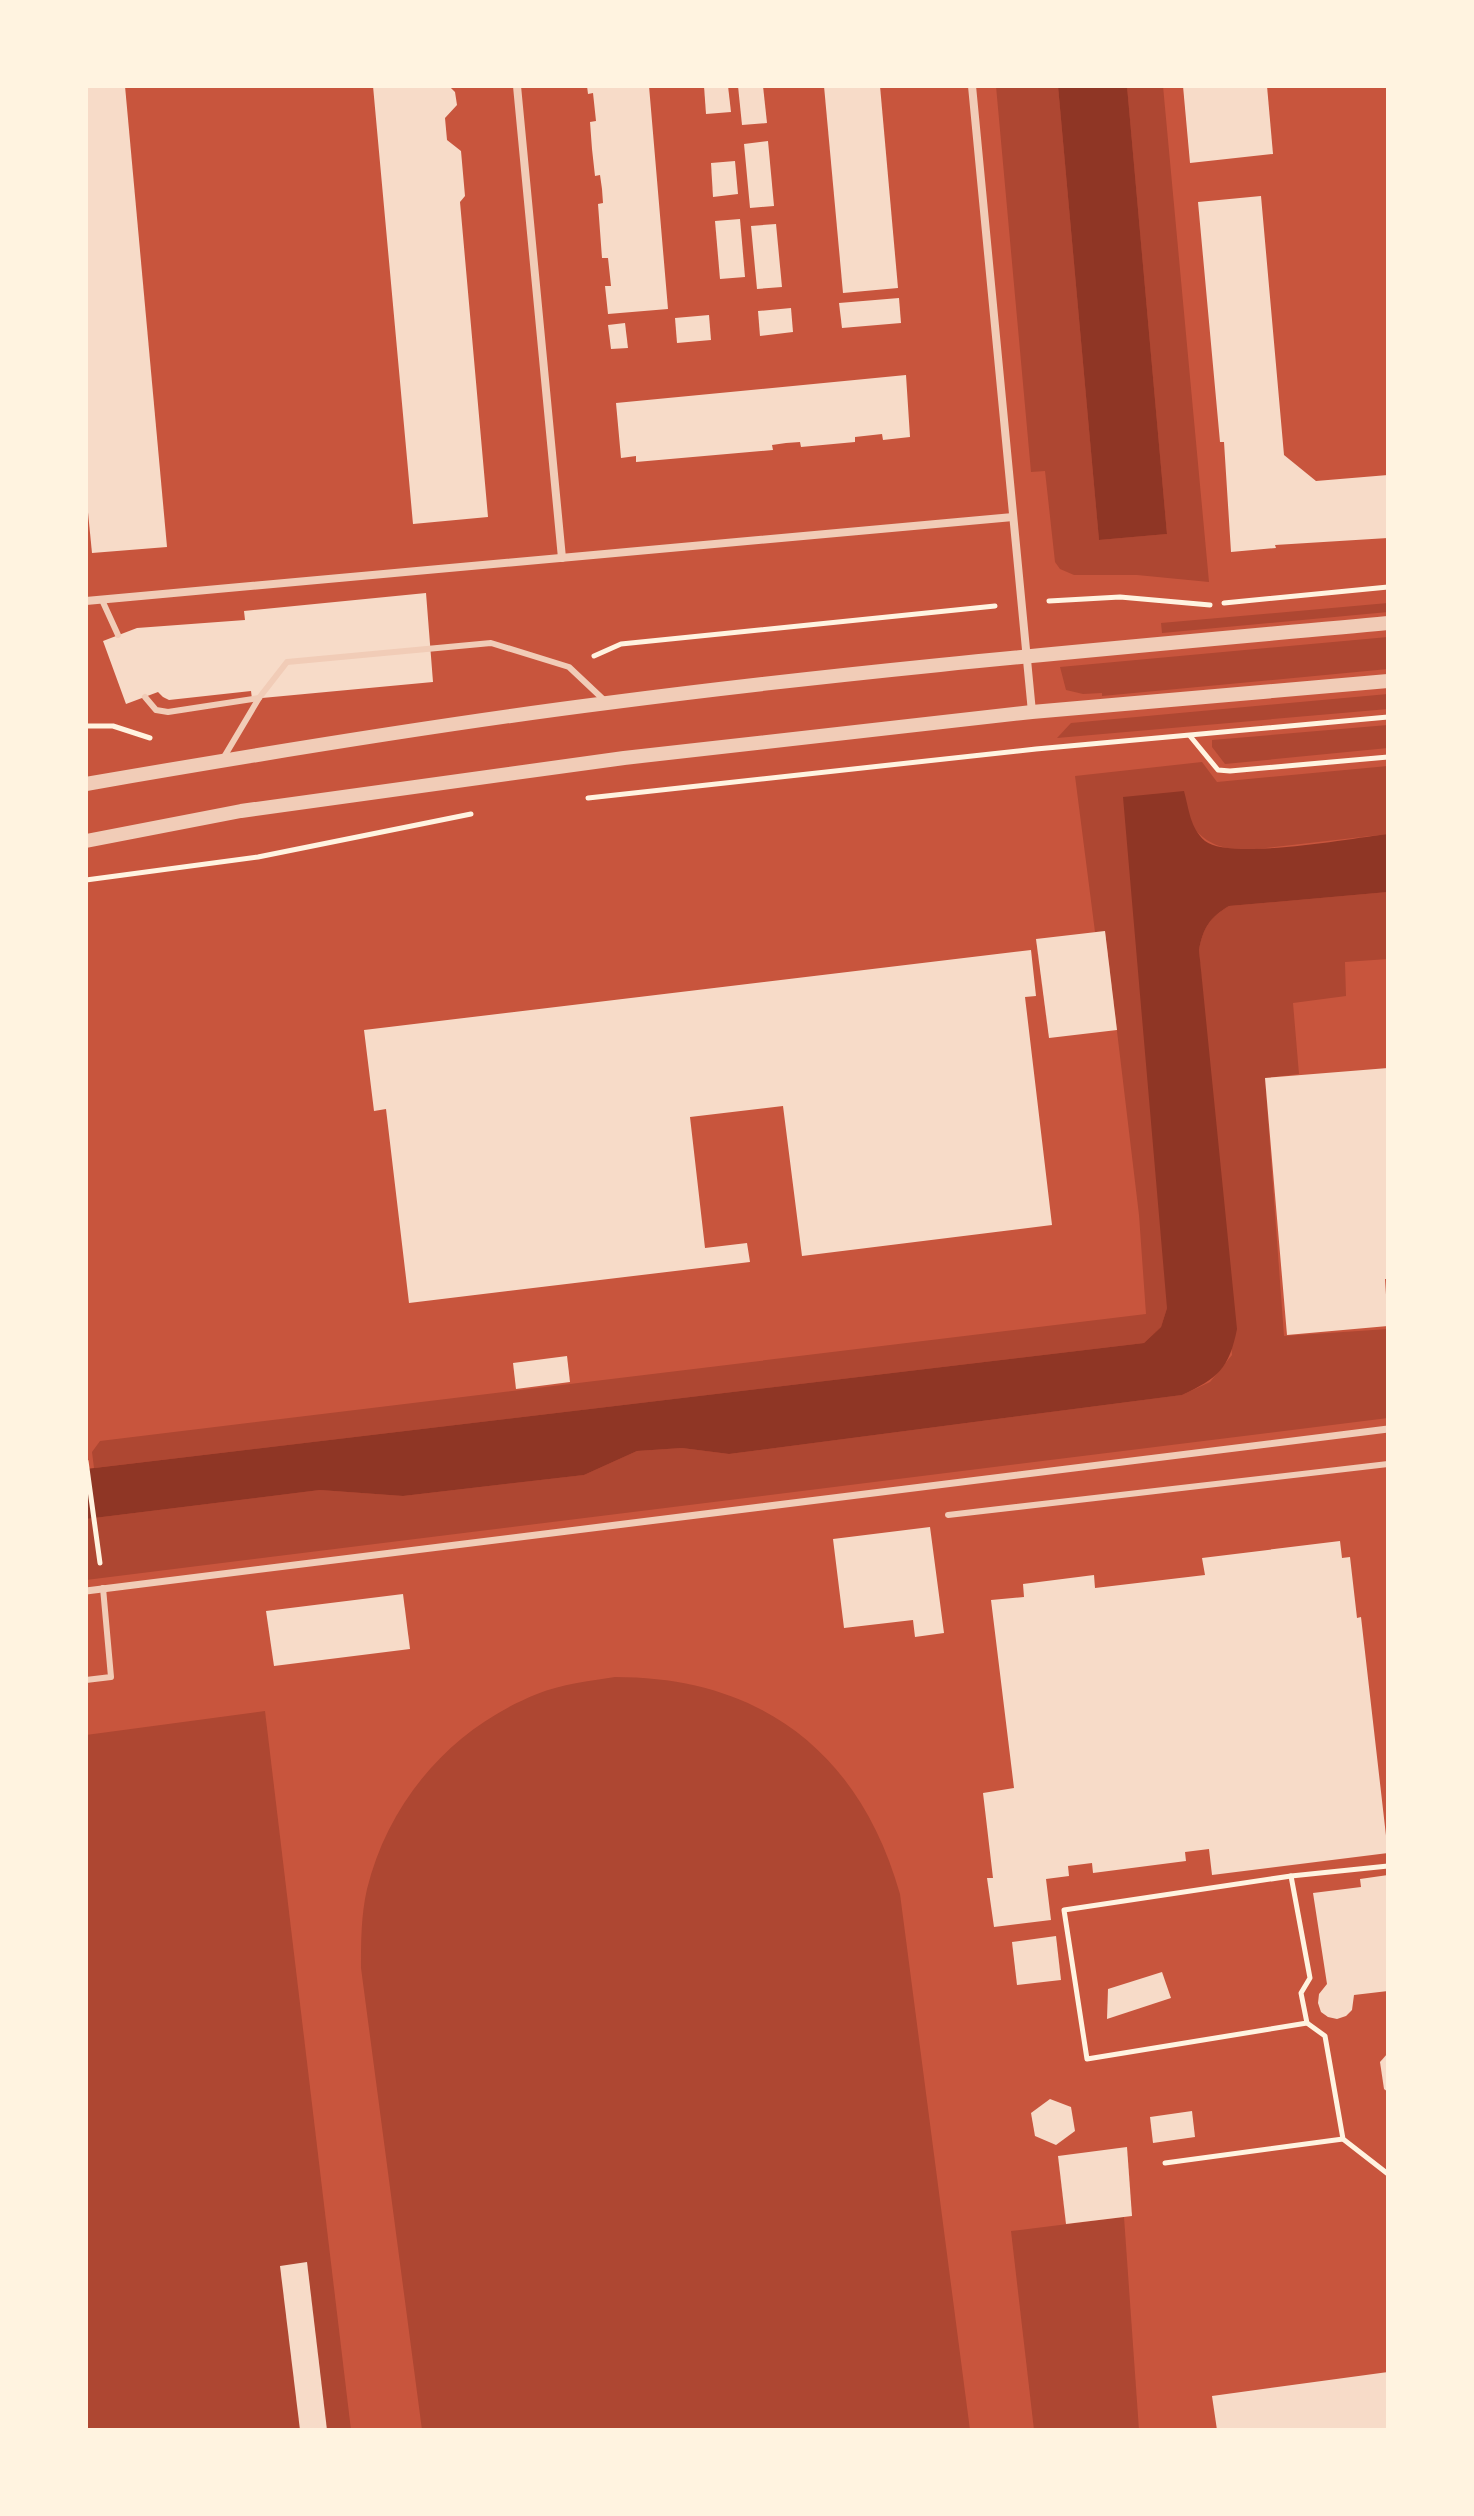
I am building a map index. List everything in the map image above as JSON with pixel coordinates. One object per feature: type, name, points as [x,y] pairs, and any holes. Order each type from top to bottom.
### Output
[{"type":"street","points":[[517,86],[562,558]]},
{"type":"street","points":[[972,86],[1032,712]]},
{"type":"street","points":[[86,601],[1013,517]]},
{"type":"street","points":[[86,784],[222,760],[606,703],[1027,657],[1388,623]]},
{"type":"street","points":[[86,841],[241,811],[624,758],[1032,712],[1388,681]]},
{"type":"street","points":[[86,1591],[1388,1429]]},
{"type":"lane","points":[[102,600],[118,635]]},
{"type":"lane","points":[[222,760],[259,698],[287,662],[491,643],[569,667],[606,703]]},
{"type":"lane","points":[[145,697],[156,710],[168,712],[259,698]]},
{"type":"lane","points":[[948,1515],[1388,1464]]},
{"type":"lane","points":[[86,1680],[111,1677],[103,1588]]},
{"type":"path","points":[[1022,603],[1120,597],[1209,605],[1388,587]]},
{"type":"path","points":[[584,798],[1036,749],[1388,717]]},
{"type":"path","points":[[1190,736],[1218,770],[1388,757]]},
{"type":"path","points":[[86,880],[258,857],[474,813]]},
{"type":"path","points":[[86,1461],[96,1533]]},
{"type":"path","points":[[1307,2023],[1087,2059],[1064,1910],[1291,1876],[1388,1866]]},
{"type":"path","points":[[1291,1876],[1310,1978],[1301,1993],[1307,2023],[1325,2036],[1343,2139],[1388,2174]]},
{"type":"path","points":[[1165,2163],[1343,2139]]},
{"type":"shaded area","points":[[996,86],[1058,86],[1099,540],[1167,534],[1127,86],[1163,86],[1209,582],[1137,575],[1074,575],[1060,569],[1055,562],[1045,471],[1031,472]]},
{"type":"shaded area","points":[[1058,86],[1127,86],[1167,534],[1099,540]]},
{"type":"shaded area","points":[[1388,603],[1388,612],[1162,633],[1161,623]]},
{"type":"shaded area","points":[[1388,637],[1388,669],[1102,696],[1102,693],[1083,694],[1066,690],[1060,667]]},
{"type":"shaded area","points":[[1388,694],[1388,709],[1057,738],[1071,723]]},
{"type":"shaded area","points":[[1388,725],[1388,748],[1225,764],[1212,747],[1212,740]]},
{"type":"shaded area","points":[[1202,762],[1217,782],[1388,766],[1388,834],[1239,850],[1210,842],[1192,826],[1192,820],[1167,1308],[1161,1327],[1144,1343],[94,1468],[92,1452],[100,1441],[1146,1314],[1139,1215],[1105,931],[1095,932],[1075,776]]},
{"type":"shaded area","points":[[1184,791],[1196,830],[1205,841],[1219,847],[1265,849],[1388,834],[1388,892],[1229,906],[1212,919],[1203,935],[1199,950],[1237,1329],[1226,1363],[1205,1383],[1182,1395],[729,1454],[682,1448],[637,1451],[584,1475],[403,1496],[320,1490],[86,1519],[86,1469],[1144,1343],[1161,1327],[1167,1308],[1123,797]]},
{"type":"shaded area","points":[[1388,892],[1388,959],[1345,962],[1346,996],[1293,1003],[1299,1074],[1265,1078],[1284,1336],[1388,1329],[1388,1418],[86,1580],[86,1519],[320,1490],[403,1496],[584,1475],[637,1451],[682,1448],[729,1454],[1182,1395],[1210,1382],[1232,1355],[1199,950],[1203,935],[1212,919],[1229,906]]},
{"type":"shaded area","points":[[615,1677],[668,1681],[716,1691],[759,1708],[798,1733],[831,1763],[859,1801],[882,1844],[900,1894],[970,2430],[422,2430],[361,1968],[362,1919],[367,1889],[377,1856],[408,1797],[452,1747],[506,1708],[537,1694],[566,1685]]},
{"type":"shaded area","points":[[265,1711],[351,2430],[86,2430],[86,1735]]},
{"type":"shaded area","points":[[1124,2217],[1139,2430],[1034,2430],[1011,2231]]},
{"type":"building","points":[[86,86],[125,86],[167,547],[92,553],[86,492]]},
{"type":"building","points":[[373,86],[449,86],[455,92],[457,105],[445,118],[447,140],[461,151],[465,196],[460,202],[488,517],[413,524]]},
{"type":"building","points":[[587,86],[649,86],[668,309],[608,314],[605,286],[611,286],[608,258],[602,258],[598,204],[603,203],[602,189],[600,175],[595,176],[590,122],[596,121],[593,93],[588,94]]},
{"type":"building","points":[[704,86],[728,86],[731,112],[706,114]]},
{"type":"building","points":[[738,86],[763,86],[767,123],[742,125]]},
{"type":"building","points":[[824,86],[880,86],[898,288],[843,293]]},
{"type":"building","points":[[1183,86],[1267,86],[1273,154],[1190,163]]},
{"type":"building","points":[[768,141],[774,206],[750,208],[744,144]]},
{"type":"building","points":[[735,161],[738,194],[713,197],[711,163]]},
{"type":"building","points":[[1261,196],[1284,455],[1316,481],[1388,475],[1388,538],[1275,545],[1276,548],[1231,552],[1224,442],[1220,442],[1198,202]]},
{"type":"building","points":[[740,219],[745,277],[720,279],[715,221]]},
{"type":"building","points":[[776,224],[782,287],[757,289],[751,226]]},
{"type":"building","points":[[899,298],[901,323],[842,328],[839,303]]},
{"type":"building","points":[[791,308],[793,332],[760,336],[758,311]]},
{"type":"building","points":[[709,315],[711,340],[677,343],[675,318]]},
{"type":"building","points":[[625,323],[628,348],[611,349],[608,325]]},
{"type":"building","points":[[906,375],[910,437],[883,440],[882,434],[855,437],[855,442],[801,447],[800,442],[786,443],[772,445],[773,450],[636,462],[636,456],[621,458],[616,403]]},
{"type":"building","points":[[426,593],[433,682],[252,699],[251,691],[169,700],[158,692],[126,704],[103,641],[137,628],[245,620],[244,611]]},
{"type":"building","points":[[1105,931],[1117,1030],[1049,1038],[1036,939]]},
{"type":"building","points":[[1031,950],[1036,996],[1025,997],[1052,1225],[802,1256],[783,1106],[690,1117],[705,1248],[747,1243],[750,1262],[409,1303],[386,1109],[374,1111],[364,1030]]},
{"type":"building","points":[[1388,1068],[1388,1279],[1385,1279],[1388,1326],[1287,1335],[1265,1078]]},
{"type":"building","points":[[567,1356],[570,1382],[516,1389],[513,1363]]},
{"type":"building","points":[[930,1527],[944,1633],[915,1637],[913,1620],[844,1628],[833,1539]]},
{"type":"building","points":[[1340,1541],[1342,1558],[1350,1557],[1357,1618],[1361,1617],[1388,1853],[1212,1875],[1209,1849],[1185,1852],[1186,1861],[1093,1873],[1092,1863],[1068,1866],[1069,1876],[1046,1879],[1051,1920],[994,1927],[987,1878],[993,1878],[983,1793],[1014,1788],[991,1600],[1024,1597],[1023,1584],[1094,1575],[1095,1588],[1205,1575],[1202,1558]]},
{"type":"building","points":[[403,1594],[410,1649],[274,1666],[266,1611]]},
{"type":"building","points":[[1388,1875],[1388,1991],[1354,1995],[1352,2010],[1346,2016],[1337,2019],[1328,2017],[1321,2012],[1318,2003],[1319,1994],[1327,1984],[1313,1893],[1361,1887],[1360,1879]]},
{"type":"building","points":[[1056,1936],[1061,1980],[1017,1985],[1012,1942]]},
{"type":"building","points":[[1162,1972],[1171,1998],[1107,2019],[1108,1989]]},
{"type":"building","points":[[1388,2053],[1388,2092],[1384,2089],[1380,2062]]},
{"type":"building","points":[[1050,2099],[1071,2107],[1075,2131],[1056,2145],[1035,2136],[1031,2113]]},
{"type":"building","points":[[1192,2111],[1195,2137],[1153,2143],[1150,2117]]},
{"type":"building","points":[[1127,2147],[1132,2216],[1066,2224],[1058,2156]]},
{"type":"building","points":[[307,2262],[327,2430],[300,2430],[280,2266]]},
{"type":"building","points":[[1388,2372],[1388,2428],[1217,2430],[1212,2396]]}]
